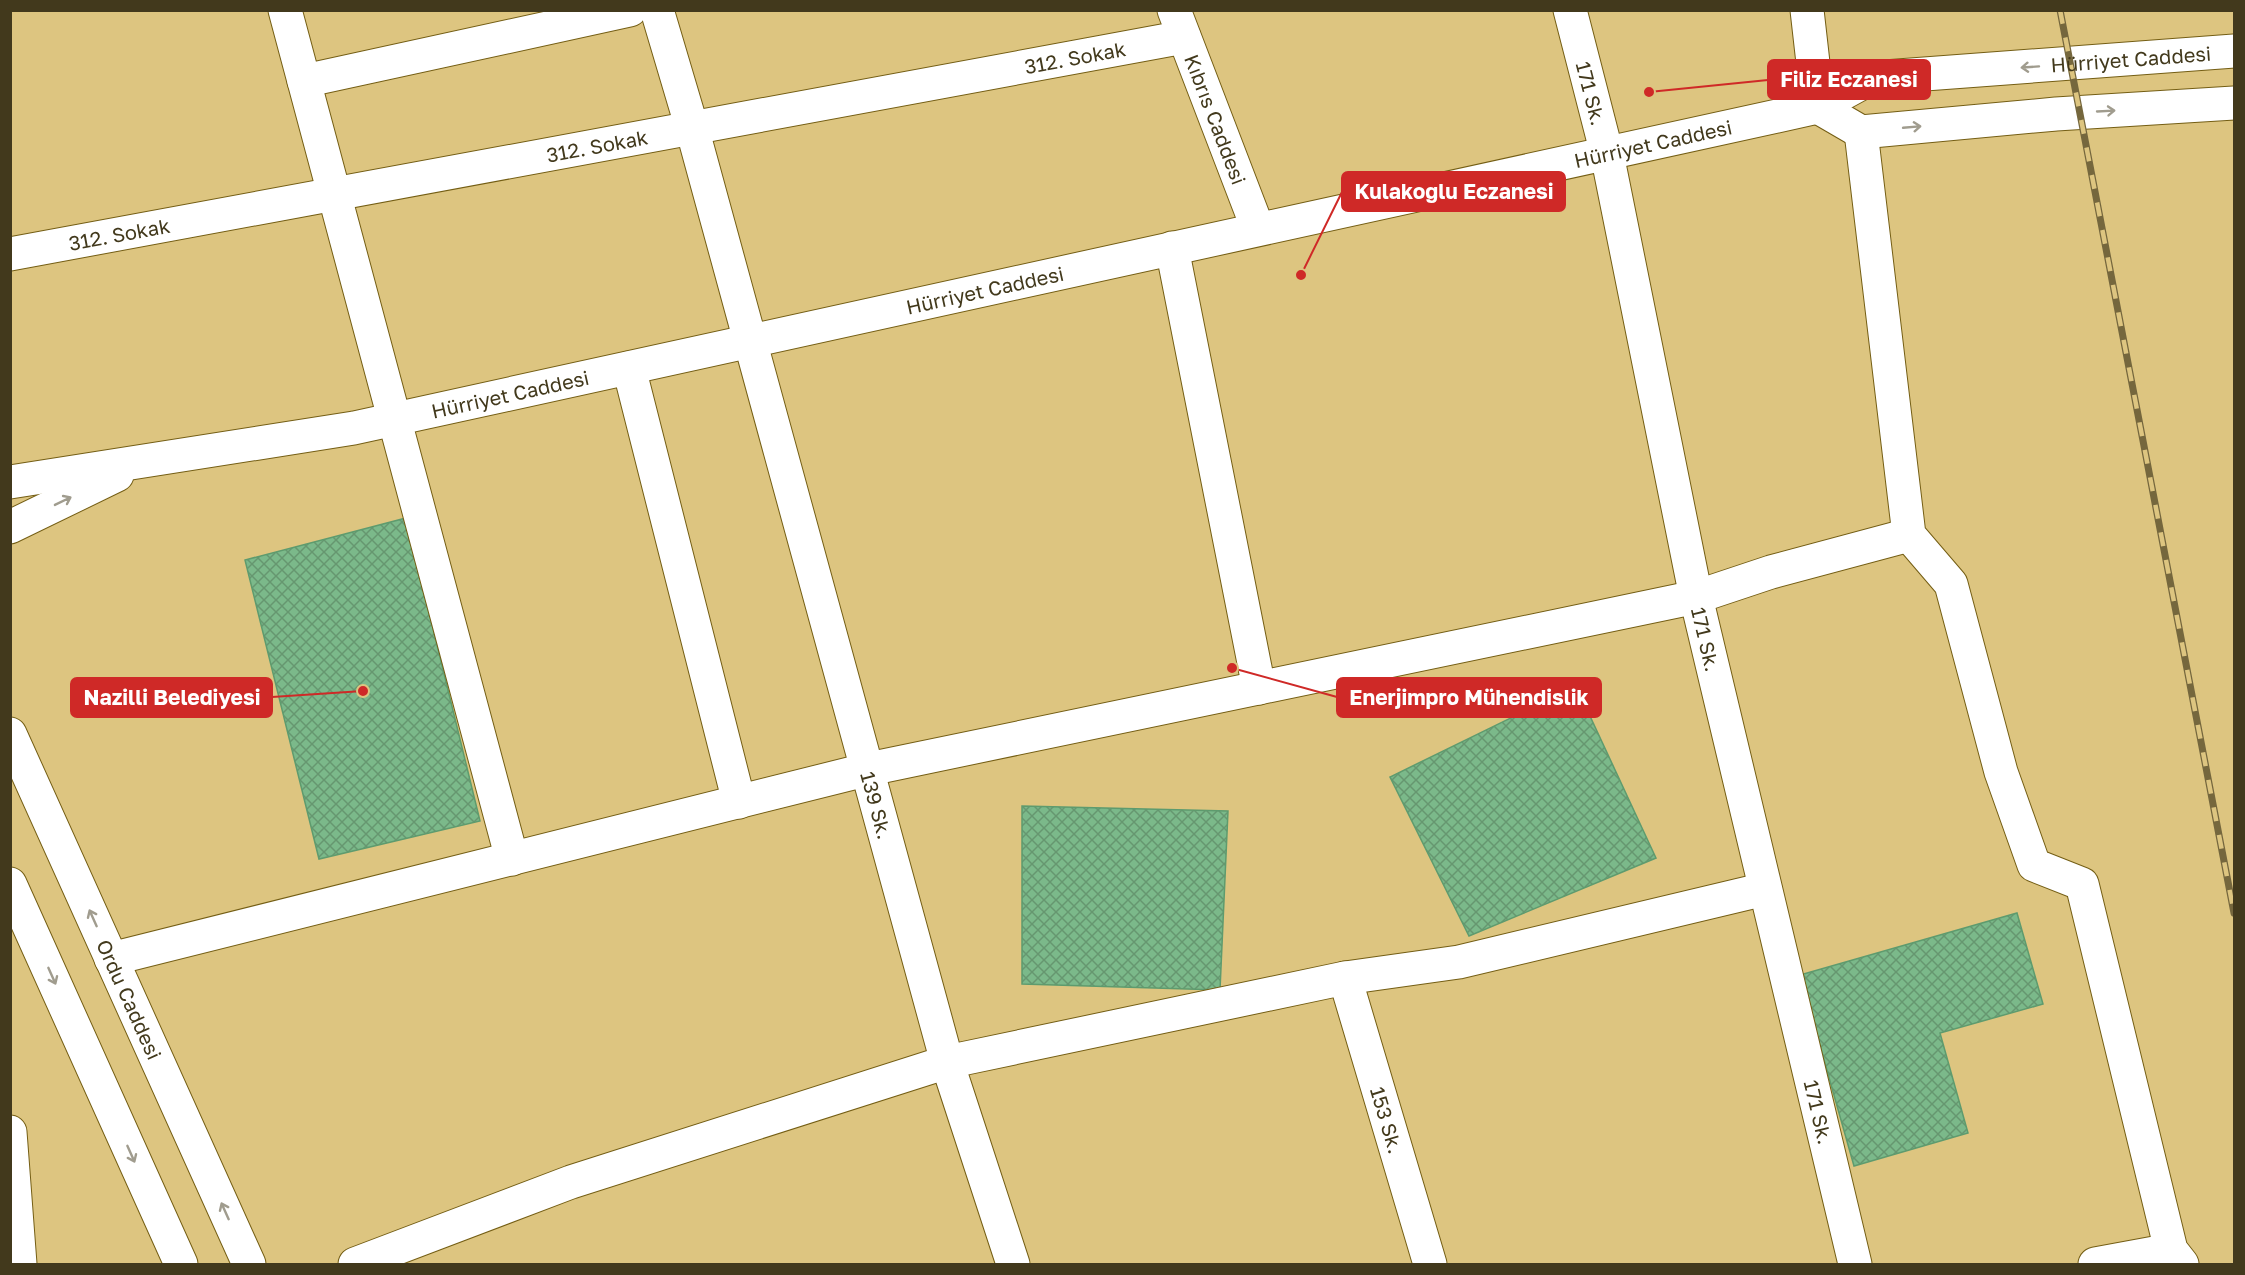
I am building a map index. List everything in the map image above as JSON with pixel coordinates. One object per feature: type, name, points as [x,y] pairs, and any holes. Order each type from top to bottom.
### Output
[{"type":"street","points":[[285,10],[513,860]]},
{"type":"street","points":[[304,81],[630,10]]},
{"type":"street","name":"139 Sk.","points":[[657,10],[692,128],[869,769],[947,1062],[1013,1264]]},
{"type":"street","name":"171 Sk.","points":[[1570,10],[1607,154],[1696,597],[1855,1264]]},
{"type":"street","points":[[1807,10],[1818,107],[1861,132],[2056,114],[2235,103]]},
{"type":"street","name":"312. Sokak","points":[[10,254],[692,128],[1179,24]]},
{"type":"street","name":"Kıbrıs Caddesi","points":[[1179,24],[1258,229]]},
{"type":"street","name":"Hürriyet Caddesi","points":[[10,482],[396,419],[1818,107],[1871,78],[2235,51]]},
{"type":"street","points":[[1861,132],[1909,536],[1951,584],[2001,772],[2034,865],[2082,884],[2177,1257],[2095,1264]]},
{"type":"street","points":[[1172,248],[1259,688]]},
{"type":"street","points":[[629,368],[739,802]]},
{"type":"street","name":"Hürriyet Caddesi","points":[[10,527],[150,460]]},
{"type":"street","points":[[111,959],[869,769],[1696,597],[1771,572],[1909,536]]},
{"type":"street","name":"Ordu Caddesi","points":[[10,734],[249,1264]]},
{"type":"street","points":[[10,884],[181,1264]]},
{"type":"street","points":[[355,1264],[571,1182],[947,1062],[1345,978],[1459,962],[1766,889]]},
{"type":"street","name":"153 Sk.","points":[[1345,978],[1430,1264]]},
{"type":"street","points":[[10,1132],[20,1264]]},
{"type":"building","points":[[406,518],[480,821],[319,859],[245,560]]},
{"type":"building","points":[[1576,686],[1656,858],[1469,936],[1390,777]]},
{"type":"building","points":[[1022,806],[1228,811],[1220,990],[1022,984]]},
{"type":"building","points":[[2017,913],[2043,1004],[1940,1033],[1968,1133],[1854,1166],[1800,975]]},
{"type":"railway","points":[[2060,10],[2234,913]]},
{"type":"place","name":"Filiz Eczanesi","points":[[1649,92]]},
{"type":"place","name":"Kulakoğlu Eczanesi","points":[[1301,275]]},
{"type":"place","name":"Enerjimpro Mühendislik","points":[[1232,668]]},
{"type":"place","name":"Nazilli Belediyesi","points":[[363,691]]}]
